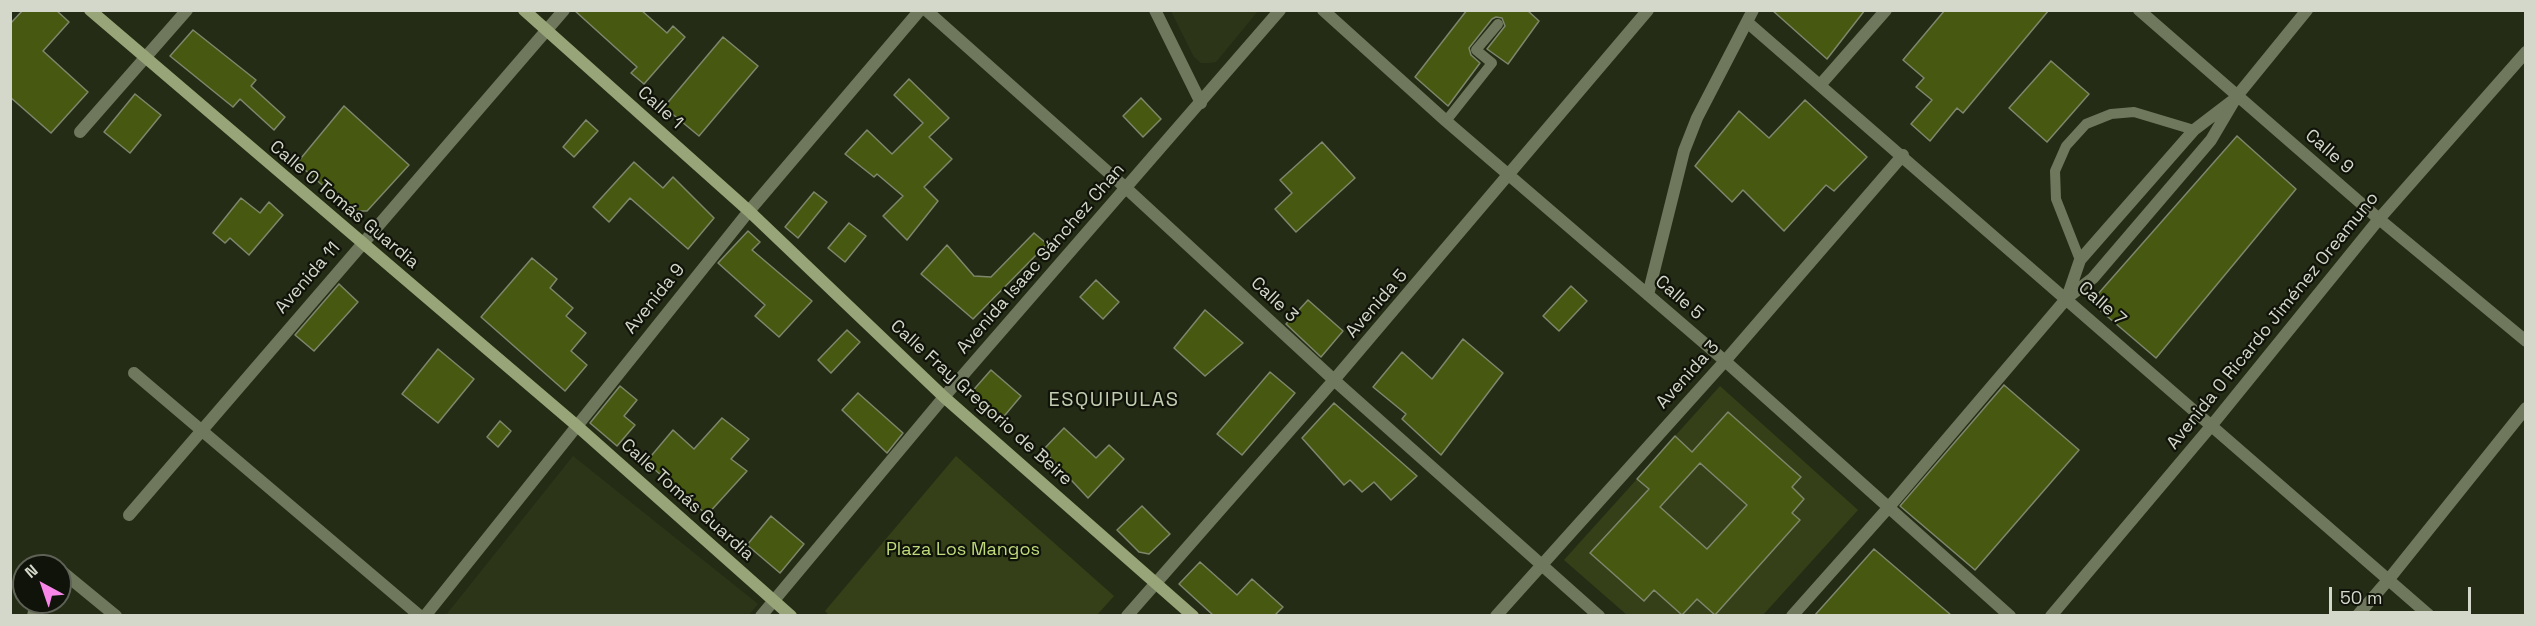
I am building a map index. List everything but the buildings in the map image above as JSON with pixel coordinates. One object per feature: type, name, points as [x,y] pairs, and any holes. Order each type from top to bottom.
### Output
[{"type":"street","name":"Calle 0 Tomás Guardia","points":[[90,10],[576,425]]},
{"type":"street","points":[[80,132],[187,10]]},
{"type":"street","name":"Calle 1","points":[[524,10],[749,211]]},
{"type":"street","name":"Avenida 11","points":[[129,515],[564,10]]},
{"type":"street","name":"Avenida 9","points":[[425,615],[749,211],[920,10]]},
{"type":"street","name":"Calle 3","points":[[926,10],[1127,189],[1334,380],[1599,615]]},
{"type":"street","points":[[1155,10],[1201,103]]},
{"type":"street","name":"Avenida Isaac Sánchez Chan","points":[[761,615],[944,397],[1127,189],[1280,10]]},
{"type":"street","name":"Calle 5","points":[[1323,10],[1446,121],[1725,362],[2010,615]]},
{"type":"street","name":"Avenida 5","points":[[1127,615],[1510,176],[1648,10]]},
{"type":"street","points":[[1821,84],[1886,10]]},
{"type":"street","name":"Calle 9","points":[[2139,10],[2379,219],[2526,341]]},
{"type":"street","points":[[1792,615],[1889,507],[2067,298],[2093,278],[2211,140],[2237,96],[2307,10]]},
{"type":"street","points":[[1648,295],[1684,151],[1697,118],[1750,16]]},
{"type":"street","name":"Calle 7","points":[[1750,16],[1821,84],[2430,615]]},
{"type":"street","name":"Avenida 0 Ricardo Jiménez Oreamuno","points":[[2051,615],[2212,425],[2379,219],[2526,52]]},
{"type":"street","points":[[2067,298],[2080,260],[2194,130],[2237,96]]},
{"type":"street","name":"Avenida 3","points":[[1496,615],[1725,362],[1903,155]]},
{"type":"street","name":"Calle Fray Gregorio de Beire","points":[[749,211],[944,397],[1193,615]]},
{"type":"street","points":[[134,373],[420,615]]},
{"type":"street","points":[[2357,615],[2389,579],[2526,408]]},
{"type":"street","name":"Calle Tomás Guardia","points":[[576,425],[773,601]]},
{"type":"street","points":[[72,578],[116,615]]},
{"type":"street","points":[[773,601],[791,615]]},
{"type":"lane","points":[[1446,121],[1492,63],[1476,50],[1498,24]]},
{"type":"lane","points":[[2080,260],[2056,199],[2055,171],[2066,146],[2086,124],[2111,114],[2134,112],[2194,130]]},
{"type":"shaded area","points":[[1171,11],[1258,11],[1216,62],[1201,63],[1194,57]]},
{"type":"shaded area","points":[[573,456],[758,604],[748,616],[446,615]]},
{"type":"green space","points":[[1720,386],[1858,510],[1763,615],[1682,615],[1697,599],[1800,520],[1792,513],[1804,499],[1792,487],[1801,477],[1728,412],[1692,452],[1675,436]]},
{"type":"green space","name":"Plaza Los Mangos","points":[[956,456],[1114,596],[1097,615],[830,616],[825,611]]},
{"type":"green space","points":[[1700,463],[1747,505],[1707,549],[1660,507]]},
{"type":"green space","points":[[1637,479],[1649,489],[1591,553],[1644,601],[1654,590],[1682,615],[1627,615],[1564,560]]},
{"type":"district","name":"ESQUIPULAS","points":[[1114,401]]}]
